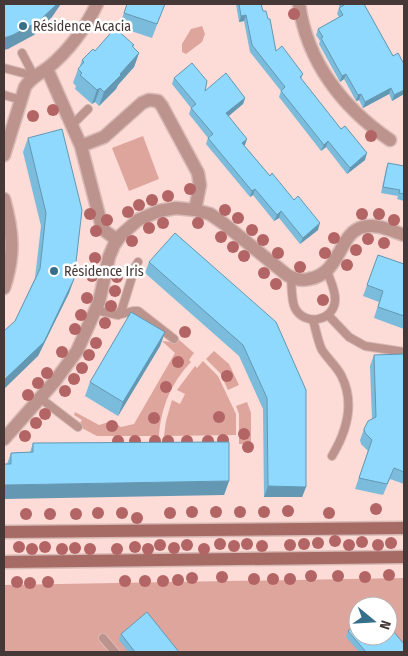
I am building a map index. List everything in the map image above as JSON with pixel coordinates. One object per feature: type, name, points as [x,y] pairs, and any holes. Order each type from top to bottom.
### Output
[{"type":"main road","points":[[4,532],[404,528]]},
{"type":"main road","points":[[4,562],[404,558]]},
{"type":"street","points":[[4,155],[29,81],[47,68],[78,36],[97,4]]},
{"type":"street","points":[[299,4],[307,38],[324,74],[348,105],[373,129],[390,140]]},
{"type":"street","points":[[47,68],[81,146],[100,221],[105,231],[117,240]]},
{"type":"street","points":[[81,146],[104,137],[142,103],[149,100],[158,102],[162,106],[198,173],[200,185],[195,210]]},
{"type":"street","points":[[4,199],[10,228],[12,251],[11,263],[4,288]]},
{"type":"street","points":[[4,439],[67,366],[77,351],[96,310],[109,257],[117,240],[138,220],[149,214],[176,208],[195,210],[217,218],[291,277],[305,280],[320,276],[327,271],[334,264],[349,238],[359,228],[374,226],[404,235]]},
{"type":"lane","points":[[22,53],[34,76]]},
{"type":"lane","points":[[4,68],[34,76]]},
{"type":"lane","points":[[4,94],[21,100]]},
{"type":"lane","points":[[72,125],[88,109]]},
{"type":"lane","points":[[118,315],[122,310],[138,262]]},
{"type":"lane","points":[[291,277],[293,304],[296,310],[306,319],[313,320],[328,315],[332,311],[336,300],[327,271]]},
{"type":"lane","points":[[96,310],[118,315],[133,311],[138,312],[174,339]]},
{"type":"lane","points":[[328,315],[349,337],[366,346],[374,349],[404,352]]},
{"type":"lane","points":[[313,320],[321,348],[340,373],[347,389],[349,401],[347,425],[332,456]]},
{"type":"lane","points":[[40,398],[78,427]]},
{"type":"lane","points":[[103,638],[115,652]]},
{"type":"shaded area","points":[[202,26],[205,34],[202,42],[186,54],[182,52],[182,44],[191,29]]},
{"type":"shaded area","points":[[143,136],[159,179],[129,191],[112,148]]},
{"type":"shaded area","points":[[176,337],[194,353],[189,360],[191,362],[178,378],[168,396],[162,415],[159,436],[97,436],[78,426],[82,420],[74,415],[75,412],[99,425],[112,421],[121,427],[134,424],[175,353],[162,341],[172,342]]},
{"type":"shaded area","points":[[214,351],[229,364],[239,385],[228,390],[220,373],[206,359]]},
{"type":"shaded area","points":[[203,361],[218,376],[236,414],[236,435],[164,436],[172,400],[180,404],[185,394],[177,390],[195,366],[197,368]]},
{"type":"shaded area","points":[[247,402],[251,413],[251,444],[239,444],[239,414],[236,406]]},
{"type":"shaded area","points":[[404,578],[404,652],[4,652],[4,585]]},
{"type":"building","name":"Résidence Acacia","points":[[4,4],[57,4],[39,21],[4,38]]},
{"type":"building","points":[[127,4],[165,4],[157,24],[124,13]]},
{"type":"building","points":[[239,4],[261,4],[263,11],[266,11],[268,19],[270,19],[276,51],[282,46],[303,74],[300,77],[341,129],[345,126],[367,153],[350,168],[328,141],[324,145],[281,91],[285,87],[252,45],[246,15],[241,16]]},
{"type":"building","points":[[343,4],[364,4],[393,56],[398,53],[404,64],[404,90],[394,95],[391,88],[365,102],[361,94],[358,95],[346,74],[342,76],[318,29],[343,15],[339,8]]},
{"type":"building","points":[[115,28],[134,45],[132,46],[139,53],[104,92],[100,88],[97,90],[80,75],[82,73],[78,69],[84,62],[82,60],[93,49],[95,51]]},
{"type":"building","points":[[192,63],[207,81],[205,91],[226,73],[245,98],[226,113],[247,139],[242,143],[270,176],[272,173],[294,200],[298,196],[320,223],[303,238],[281,211],[277,215],[255,189],[252,191],[208,138],[213,134],[191,108],[196,104],[174,78]]},
{"type":"building","name":"Résidence Iris","points":[[62,129],[82,210],[74,279],[44,342],[4,380],[4,331],[15,321],[40,269],[46,213],[28,138]]},
{"type":"building","points":[[388,163],[404,166],[404,194],[399,193],[400,190],[383,187]]},
{"type":"building","points":[[175,233],[276,322],[306,390],[306,487],[268,486],[267,398],[243,345],[149,262]]},
{"type":"building","points":[[378,255],[404,264],[404,316],[378,307],[383,291],[367,285]]},
{"type":"building","points":[[131,312],[165,332],[123,402],[90,382]]},
{"type":"building","points":[[404,354],[404,472],[394,468],[387,484],[359,478],[372,440],[365,433],[364,429],[368,421],[376,417],[374,355]]},
{"type":"building","points":[[229,442],[229,481],[4,485],[4,464],[11,464],[11,453],[33,452],[33,443]]},
{"type":"building","points":[[147,612],[179,652],[135,652],[121,634]]},
{"type":"building","points":[[398,637],[404,644],[404,652],[366,652],[361,646],[398,646]]},
{"type":"place","name":"Résidence Acacia","points":[[23,26]]},
{"type":"place","name":"Résidence Iris","points":[[54,271]]}]
